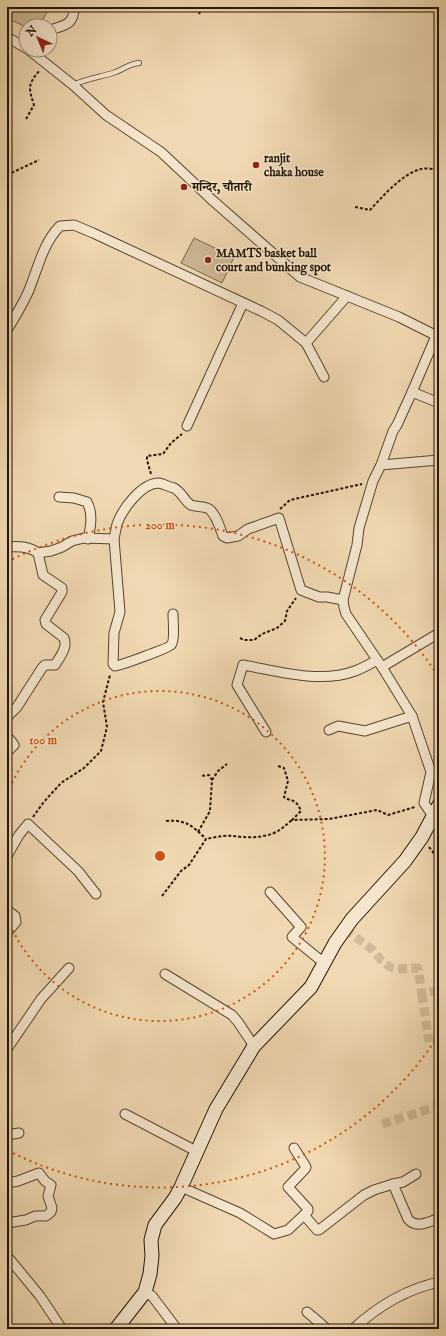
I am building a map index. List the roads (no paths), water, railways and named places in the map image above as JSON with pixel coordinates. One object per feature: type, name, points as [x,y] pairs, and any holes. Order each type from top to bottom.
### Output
[{"type":"street","points":[[58,28],[71,22],[74,9]]},
{"type":"street","points":[[7,37],[18,43]]},
{"type":"street","points":[[40,58],[106,115],[161,152],[211,199],[300,277],[399,317],[438,336],[393,431],[381,465],[373,481],[359,528],[357,545],[344,600],[346,614],[412,716],[431,772],[424,803],[436,810],[422,837],[405,861],[348,924],[335,943],[311,987],[254,1046],[216,1109],[175,1198],[155,1225],[151,1240],[152,1256],[150,1274],[145,1292],[116,1329]]},
{"type":"street","points":[[7,330],[28,291],[45,247],[53,233],[60,226],[74,225],[278,320],[306,343],[324,377]]},
{"type":"street","points":[[306,343],[347,296]]},
{"type":"street","points":[[187,426],[243,303]]},
{"type":"street","points":[[412,392],[439,403]]},
{"type":"street","points":[[381,465],[439,460]]},
{"type":"street","points":[[173,614],[172,645],[120,666],[115,666],[113,664],[114,633],[120,612],[114,539],[117,525],[126,508],[137,494],[151,485],[159,483],[176,490],[192,505],[209,509],[213,513],[224,536],[227,538],[238,536],[248,529],[279,518],[301,590],[319,597],[344,600]]},
{"type":"street","points":[[59,497],[74,498],[87,502],[90,508],[91,518],[88,539]]},
{"type":"street","points":[[7,547],[17,546],[33,549],[38,552],[51,551],[62,547],[72,540],[114,539]]},
{"type":"street","points":[[7,717],[17,707],[42,668],[46,665],[55,665],[64,650],[66,641],[46,624],[45,620],[62,592],[62,588],[43,575],[38,552]]},
{"type":"street","points":[[266,732],[237,684],[243,665],[306,675],[330,676],[355,671],[379,663],[439,633]]},
{"type":"street","points":[[329,730],[338,726],[365,731],[412,716]]},
{"type":"street","points":[[7,736],[14,746],[7,752]]},
{"type":"street","points":[[7,856],[28,824],[78,871],[96,894]]},
{"type":"street","points":[[270,892],[301,927],[292,937],[324,963]]},
{"type":"street","points":[[7,910],[15,916],[16,922],[7,933]]},
{"type":"street","points":[[7,1049],[29,1014],[69,968]]},
{"type":"street","points":[[164,974],[232,1015],[254,1046]]},
{"type":"street","points":[[125,1114],[196,1152]]},
{"type":"street","points":[[7,1135],[19,1133]]},
{"type":"street","points":[[181,1187],[240,1213],[274,1234],[288,1230],[304,1215],[308,1209],[288,1187],[306,1167],[294,1148]]},
{"type":"street","points":[[7,1183],[18,1181],[39,1173],[45,1181],[51,1185],[48,1196],[52,1208],[51,1212],[46,1216],[35,1216],[26,1220],[8,1223],[7,1232]]},
{"type":"street","points":[[304,1215],[318,1230],[364,1195],[374,1190],[403,1182],[416,1174]]},
{"type":"street","points":[[393,1184],[411,1223],[416,1225],[430,1222],[439,1218]]},
{"type":"street","points":[[7,1256],[40,1296],[62,1329]]},
{"type":"street","points":[[353,1329],[366,1316],[395,1298],[429,1284],[439,1282]]},
{"type":"street","points":[[145,1292],[152,1296],[177,1329]]},
{"type":"street","points":[[307,1312],[327,1329]]},
{"type":"lane","points":[[73,85],[115,73],[131,64],[139,63]]},
{"type":"tunnel","points":[[345,929],[373,950],[381,960],[390,967],[397,969],[418,968],[422,994],[439,990]]},
{"type":"tunnel","points":[[422,994],[429,1042]]},
{"type":"tunnel","points":[[382,1124],[439,1106]]},
{"type":"place","name":"ranjit chaka house","points":[[256,165]]},
{"type":"place","name":"मन्दिर, चौतारी","points":[[184,187]]},
{"type":"place","name":"MAMTS basket ball court and bunking spot","points":[[208,260]]}]
